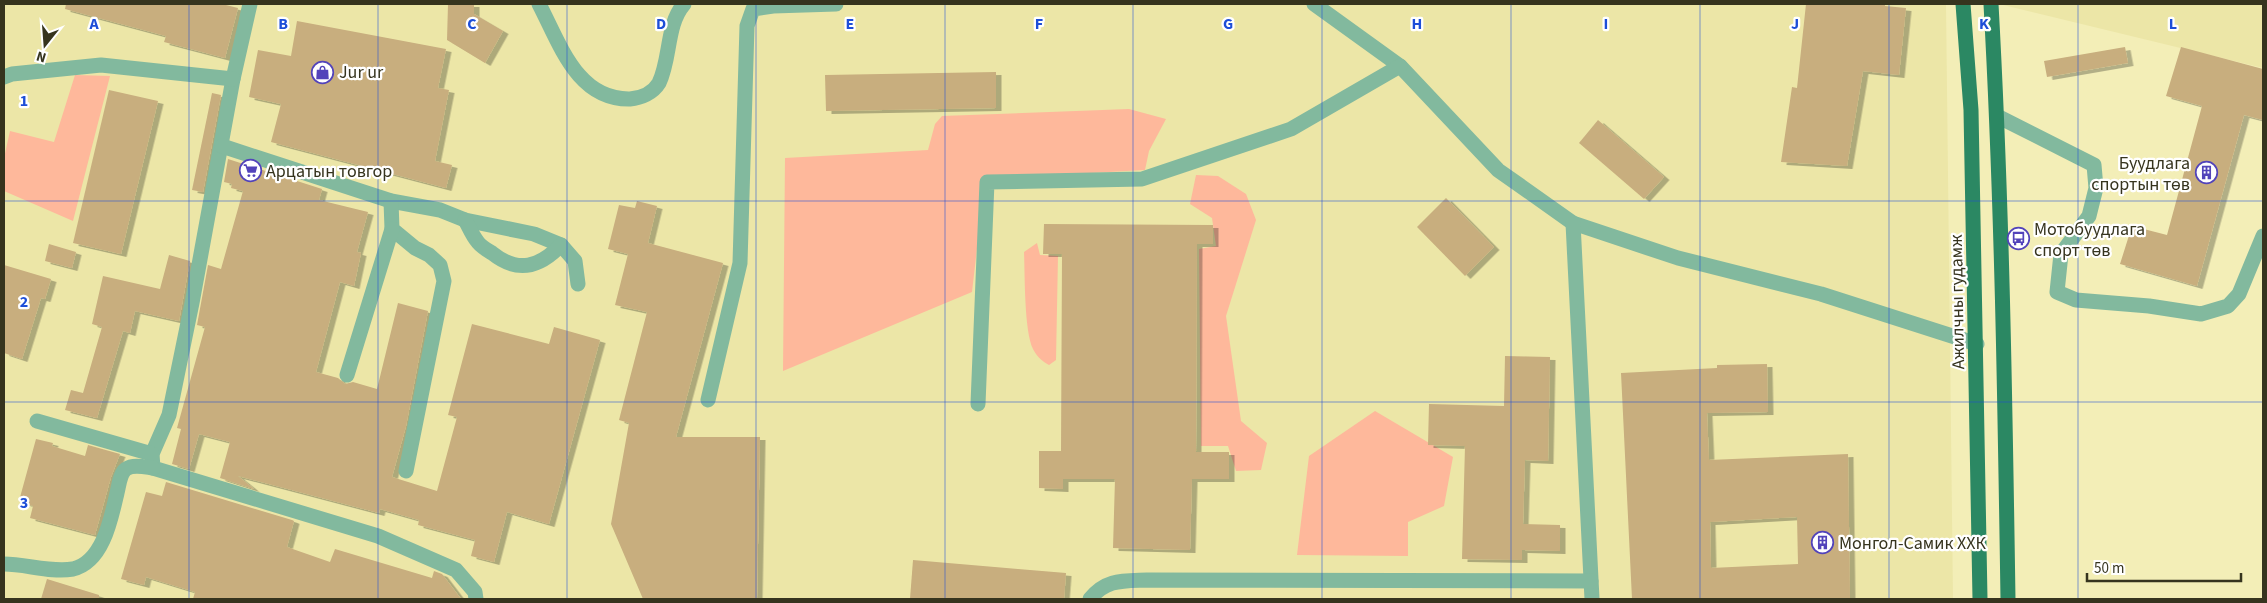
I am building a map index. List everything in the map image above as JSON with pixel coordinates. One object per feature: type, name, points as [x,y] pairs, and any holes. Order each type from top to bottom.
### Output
[{"type":"main road","name":"Ажилчны гудамж","points":[[1963,4],[1971,110],[1977,344],[1980,599]]},
{"type":"main road","points":[[1991,4],[1997,116],[2005,360],[2008,599]]},
{"type":"street","points":[[153,461],[169,415],[222,146],[233,79],[250,4]]},
{"type":"street","points":[[539,4],[575,71],[591,89],[614,99],[642,98],[658,84],[676,13],[684,4]]},
{"type":"street","points":[[708,400],[740,263],[747,26],[753,9],[773,6],[836,4]]},
{"type":"street","points":[[1314,4],[1400,66],[1498,170],[1573,223],[1678,258],[1821,294],[1977,344]]},
{"type":"street","points":[[4,77],[12,74],[100,66],[233,79]]},
{"type":"street","points":[[978,404],[987,182],[1142,178],[1291,129],[1400,66]]},
{"type":"street","points":[[1997,116],[2094,165],[2096,188],[2089,216],[2061,254],[2058,292],[2066,296],[2076,300],[2149,306],[2201,314],[2228,306],[2239,294],[2263,236]]},
{"type":"street","points":[[222,146],[392,201],[440,210],[465,220],[534,234],[561,245],[575,261],[578,284]]},
{"type":"street","points":[[346,374],[392,229],[392,201]]},
{"type":"street","points":[[465,220],[478,242],[496,257],[515,266],[534,265],[549,258],[561,245]]},
{"type":"street","points":[[1573,223],[1592,599]]},
{"type":"street","points":[[392,229],[440,265],[444,281],[406,471]]},
{"type":"street","points":[[37,421],[153,461],[221,487],[378,536],[456,570],[476,592],[476,599]]},
{"type":"street","points":[[4,564],[22,564],[56,570],[73,568],[89,561],[97,551],[110,522],[121,476],[126,469],[153,461]]},
{"type":"street","points":[[1090,599],[1099,588],[1118,581],[1591,581]]},
{"type":"shaded area","points":[[4,4],[1946,4],[1953,599],[4,599]]},
{"type":"shaded area","points":[[1999,4],[2263,4],[2263,68]]},
{"type":"shaded area","points":[[75,75],[110,76],[73,221],[4,191],[4,158],[10,131],[54,142]]},
{"type":"shaded area","points":[[1129,109],[1166,119],[1149,151],[1145,170],[985,179],[972,292],[783,371],[785,158],[928,150],[935,124],[942,116]]},
{"type":"shaded area","points":[[1196,175],[1218,176],[1246,194],[1256,220],[1226,316],[1241,421],[1267,443],[1261,470],[1236,471],[1228,446],[1201,446],[1199,249],[1216,246],[1212,218],[1190,204]]},
{"type":"shaded area","points":[[1037,243],[1040,255],[1058,256],[1056,360],[1049,365],[1033,349],[1026,316],[1024,252]]},
{"type":"shaded area","points":[[1375,411],[1453,457],[1444,506],[1408,522],[1408,556],[1297,555],[1309,456]]},
{"type":"building","points":[[66,4],[222,4],[238,8],[225,58],[164,42],[166,36],[65,9]]},
{"type":"building","points":[[448,4],[474,4],[474,14],[503,31],[485,63],[447,40]]},
{"type":"building","points":[[1806,4],[1885,4],[1885,6],[1906,8],[1899,75],[1863,71],[1847,166],[1781,162],[1792,87],[1797,88]]},
{"type":"building","points":[[297,21],[446,49],[438,88],[449,90],[435,161],[452,165],[446,188],[271,142],[281,104],[249,97],[258,50],[291,56]]},
{"type":"building","points":[[2125,47],[2128,63],[2047,77],[2044,61]]},
{"type":"building","name":"Буудлага спортын төв","points":[[2181,47],[2263,69],[2263,120],[2244,115],[2197,286],[2120,264],[2132,226],[2167,235],[2202,106],[2166,96]]},
{"type":"building","points":[[996,72],[996,108],[826,111],[825,75]]},
{"type":"building","points":[[109,90],[158,101],[121,254],[73,243]]},
{"type":"building","points":[[212,93],[221,95],[203,192],[192,190]]},
{"type":"building","points":[[1598,120],[1664,177],[1644,199],[1579,143]]},
{"type":"building","points":[[228,159],[322,189],[319,200],[368,212],[357,252],[361,253],[354,286],[340,282],[316,372],[338,378],[345,384],[353,382],[377,389],[398,303],[428,311],[406,426],[392,477],[437,491],[457,417],[448,415],[472,324],[549,344],[554,327],[600,340],[549,524],[507,512],[494,562],[471,556],[475,540],[418,525],[419,520],[380,509],[379,513],[238,476],[254,489],[220,478],[230,442],[199,434],[189,469],[172,464],[181,429],[177,428],[205,327],[197,325],[208,265],[221,269],[243,191],[231,188],[232,184],[224,182]]},
{"type":"building","points":[[1446,198],[1494,247],[1465,276],[1417,227]]},
{"type":"building","points":[[637,201],[657,206],[648,243],[723,263],[676,437],[760,437],[757,599],[643,599],[611,524],[629,423],[619,420],[647,312],[615,305],[628,254],[608,249],[619,205],[635,208]]},
{"type":"building","points":[[1044,224],[1213,225],[1213,244],[1197,244],[1196,452],[1229,452],[1229,479],[1192,479],[1190,550],[1113,548],[1115,479],[1063,479],[1063,489],[1039,488],[1039,451],[1061,451],[1062,254],[1043,254]]},
{"type":"building","points":[[49,244],[76,252],[72,268],[45,261]]},
{"type":"building","points":[[169,255],[190,261],[179,321],[135,311],[130,333],[123,331],[97,418],[65,410],[71,390],[83,393],[102,327],[92,324],[103,276],[160,289]]},
{"type":"building","points":[[4,265],[51,279],[45,299],[41,298],[22,359],[4,353]]},
{"type":"building","points":[[1505,356],[1550,357],[1548,461],[1525,460],[1523,524],[1560,525],[1560,551],[1522,550],[1522,560],[1462,559],[1465,446],[1428,445],[1429,404],[1504,406]]},
{"type":"building","points":[[1767,364],[1768,412],[1707,413],[1709,460],[1848,454],[1850,599],[1632,599],[1621,373],[1717,368],[1717,365]],"holes":[[[1797,517],[1798,564],[1711,568],[1710,522]]]},
{"type":"building","points":[[36,439],[53,443],[52,446],[85,456],[88,445],[120,454],[111,477],[95,535],[30,518],[33,506],[19,501]]},
{"type":"building","points":[[166,482],[292,520],[294,521],[287,547],[330,562],[335,549],[432,578],[434,571],[442,574],[461,599],[193,599],[195,592],[146,577],[144,585],[121,579],[146,492],[162,496]]},
{"type":"building","points":[[913,560],[1066,573],[1064,599],[910,599]]},
{"type":"building","points":[[47,579],[99,595],[99,599],[41,599]]},
{"type":"place","name":"Jur ur","points":[[323,72]]},
{"type":"place","name":"Арцатын товгор","points":[[250,171]]},
{"type":"place","name":"Буудлага спортын төв","points":[[2206,173]]},
{"type":"place","name":"Мотобуудлага спорт төв","points":[[2018,239]]},
{"type":"place","name":"Монгол-Самик ХХК","points":[[1823,543]]}]
